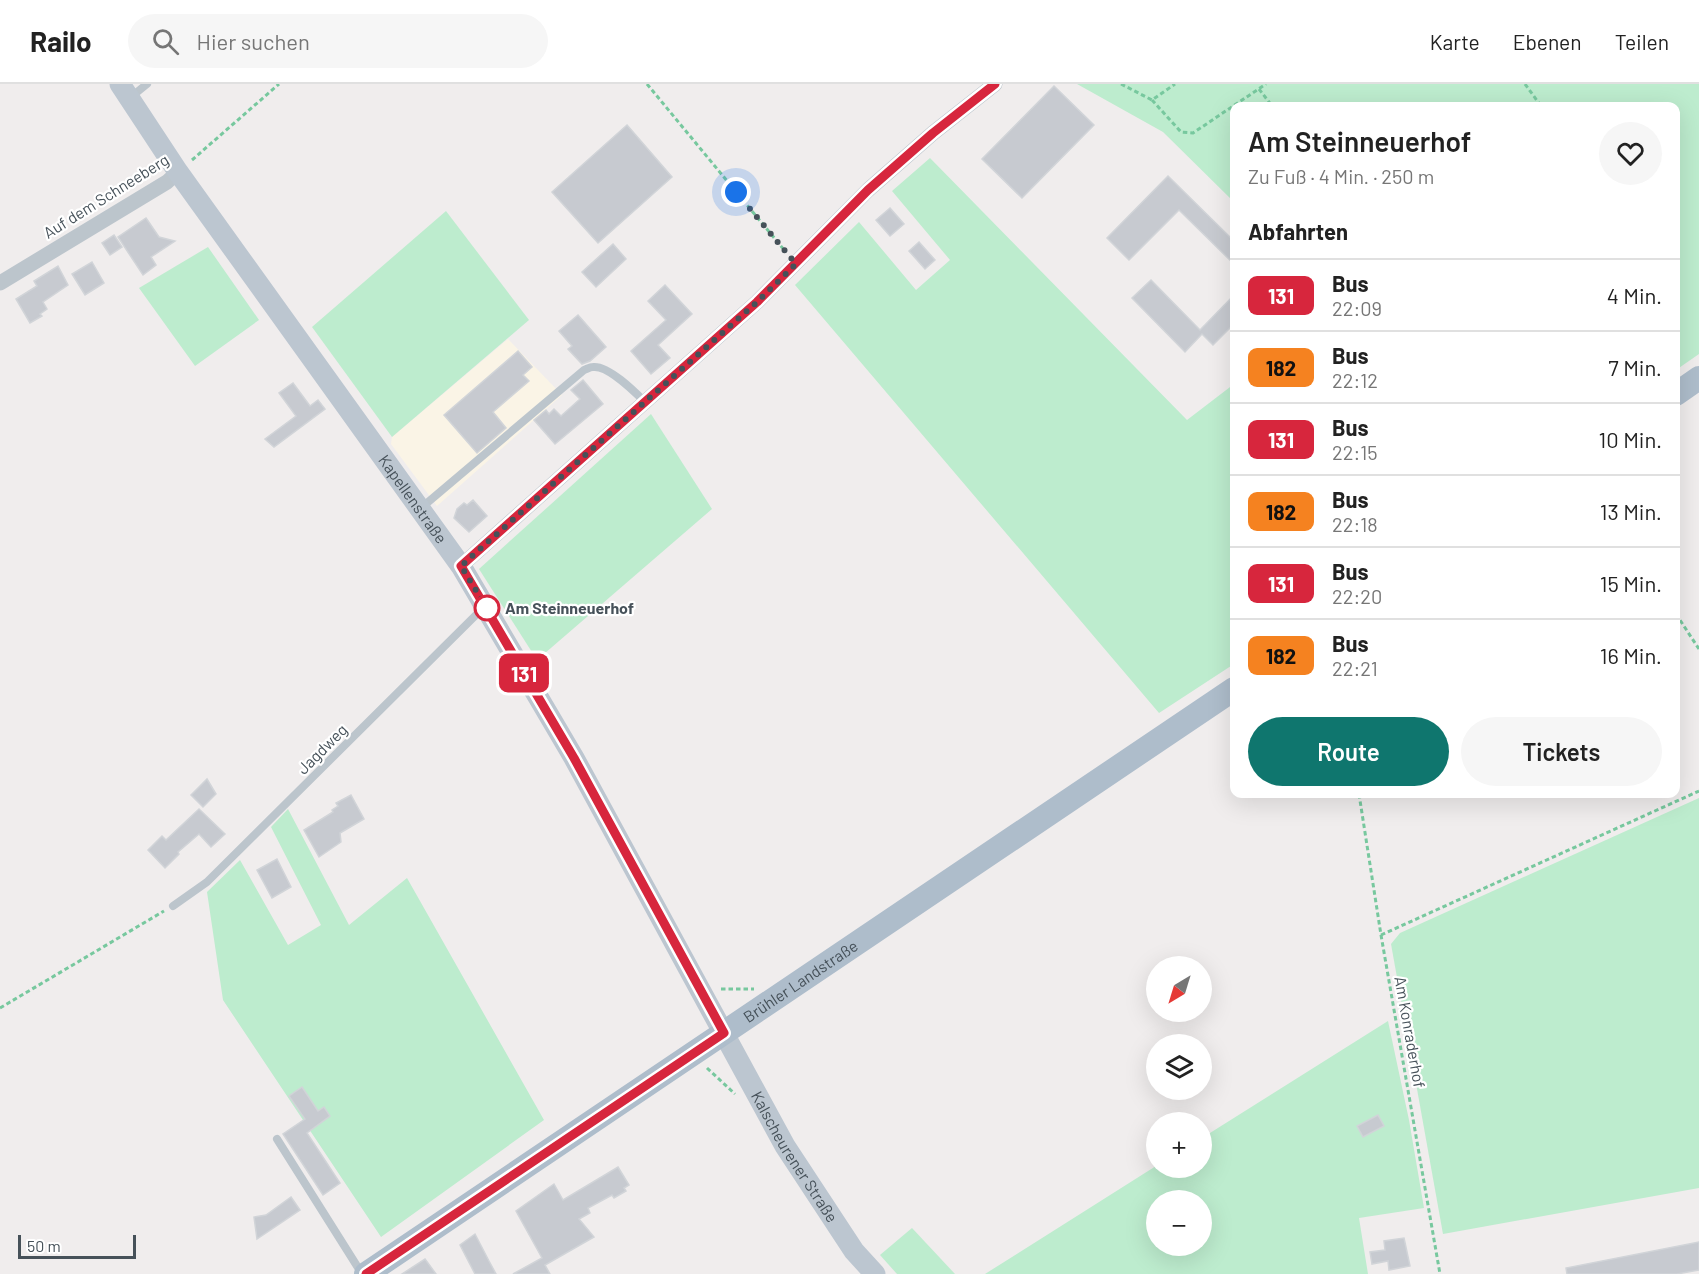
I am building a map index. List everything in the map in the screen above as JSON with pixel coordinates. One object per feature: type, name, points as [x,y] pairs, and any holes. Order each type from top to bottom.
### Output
[{"type":"main road","name":"Kapellenstraße","points":[[125,91],[178,172],[461,566],[574,758],[724,1033]]},
{"type":"main road","points":[[1680,391],[1699,378]]},
{"type":"main road","name":"Brühler Landstraße","points":[[364,1274],[1230,692]]},
{"type":"main road","name":"Kalscheurener Straße","points":[[724,1033],[785,1146],[854,1251],[875,1274]]},
{"type":"street","points":[[461,566],[757,302],[868,190],[933,133],[995,84]]},
{"type":"street","name":"Auf dem Schneeberg","points":[[0,283],[167,182],[178,172]]},
{"type":"lane","points":[[125,91],[147,84]]},
{"type":"lane","points":[[420,508],[584,370],[594,367],[604,369],[629,386],[645,402]]},
{"type":"lane","name":"Jagdweg","points":[[173,906],[207,882],[485,606]]},
{"type":"lane","points":[[277,1139],[364,1274]]},
{"type":"path","name":"Auf dem Schneeberg","points":[[178,172],[279,84]]},
{"type":"path","points":[[647,84],[796,264]]},
{"type":"path","points":[[1120,84],[1152,100],[1181,132],[1193,133],[1230,108]]},
{"type":"path","points":[[1152,100],[1175,84]]},
{"type":"path","points":[[1240,102],[1266,84]]},
{"type":"path","points":[[1525,84],[1538,102]]},
{"type":"path","points":[[1259,89],[1269,102]]},
{"type":"path","points":[[1680,620],[1699,649]]},
{"type":"path","points":[[1381,935],[1699,791]]},
{"type":"path","name":"Am Konraderhof","points":[[1360,798],[1440,1274]]},
{"type":"path","points":[[0,1008],[173,906]]},
{"type":"shaded area","points":[[508,339],[562,395],[437,506],[391,444],[392,437]]},
{"type":"green space","points":[[1077,84],[1699,84],[1699,354],[1680,367],[1680,102],[1230,102],[1230,198],[1163,132]]},
{"type":"green space","points":[[930,158],[1187,420],[1230,387],[1230,667],[1159,713],[795,285],[859,222],[916,290],[950,260],[892,191]]},
{"type":"green space","points":[[446,211],[529,320],[392,437],[312,327]]},
{"type":"green space","points":[[208,247],[259,320],[195,366],[139,288]]},
{"type":"green space","points":[[651,414],[712,509],[537,660],[479,569]]},
{"type":"green space","points":[[1699,798],[1699,1188],[1443,1234],[1391,944],[1400,933]]},
{"type":"green space","points":[[288,809],[349,925],[407,878],[544,1120],[381,1237],[223,1000],[207,892],[240,860],[288,945],[321,925],[271,827]]},
{"type":"green space","points":[[1388,1021],[1409,1120],[1424,1208],[1359,1218],[1368,1274],[985,1274],[1146,1172],[1146,1178],[1212,1178],[1212,1132]]},
{"type":"green space","points":[[912,1228],[955,1274],[897,1274],[880,1255]]},
{"type":"building","points":[[1054,86],[1094,125],[1022,198],[982,159]]},
{"type":"building","points":[[627,125],[672,177],[598,243],[552,192]]},
{"type":"building","points":[[1168,176],[1230,237],[1230,260],[1179,210],[1129,260],[1107,238]]},
{"type":"building","points":[[890,208],[904,224],[890,236],[876,220]]},
{"type":"building","points":[[146,218],[159,237],[175,241],[151,257],[156,265],[143,275],[118,237]]},
{"type":"building","points":[[114,235],[122,247],[110,255],[102,243]]},
{"type":"building","points":[[919,242],[935,260],[925,269],[909,251]]},
{"type":"building","points":[[613,244],[626,259],[596,287],[582,272]]},
{"type":"building","points":[[92,262],[104,283],[85,295],[72,274]]},
{"type":"building","points":[[58,266],[68,285],[43,302],[47,309],[40,314],[42,316],[30,323],[16,299],[37,286],[34,281]]},
{"type":"building","points":[[1151,280],[1200,330],[1230,299],[1230,328],[1213,345],[1202,334],[1185,352],[1132,298]]},
{"type":"building","points":[[665,285],[692,314],[658,345],[670,358],[651,374],[631,351],[666,320],[648,301]]},
{"type":"building","points":[[578,315],[606,347],[590,361],[582,364],[568,349],[572,346],[559,331]]},
{"type":"building","points":[[518,351],[532,367],[523,375],[529,381],[493,412],[506,428],[477,453],[444,415]]},
{"type":"building","points":[[583,380],[603,404],[555,444],[534,420],[546,410],[549,414],[554,409],[561,416],[580,399],[571,390]]},
{"type":"building","points":[[293,383],[310,406],[318,400],[325,409],[274,447],[265,439],[296,416],[279,393]]},
{"type":"building","points":[[473,500],[487,516],[469,532],[454,518],[457,509]]},
{"type":"building","points":[[207,779],[216,794],[203,807],[191,795]]},
{"type":"building","points":[[351,795],[364,819],[340,833],[341,842],[319,857],[304,830],[333,812],[332,810],[338,806],[336,803]]},
{"type":"building","points":[[199,809],[225,834],[211,847],[199,834],[178,852],[179,854],[165,868],[148,850],[162,836],[166,840]]},
{"type":"building","points":[[277,859],[291,887],[272,898],[257,870]]},
{"type":"building","points":[[302,1087],[318,1111],[324,1107],[330,1116],[307,1133],[340,1183],[323,1195],[283,1134],[305,1119],[289,1096]]},
{"type":"building","points":[[1378,1115],[1384,1126],[1363,1137],[1357,1126]]},
{"type":"building","points":[[618,1167],[629,1185],[624,1188],[626,1191],[614,1198],[612,1195],[588,1208],[590,1213],[579,1219],[594,1237],[545,1265],[550,1274],[513,1274],[542,1258],[516,1211],[554,1184],[563,1200]]},
{"type":"building","points":[[291,1197],[300,1210],[257,1239],[254,1217],[266,1215]]},
{"type":"building","points":[[475,1234],[496,1274],[475,1274],[460,1245]]},
{"type":"building","points":[[1404,1238],[1410,1266],[1389,1270],[1388,1261],[1372,1264],[1370,1252],[1385,1250],[1384,1241]]},
{"type":"building","points":[[1699,1242],[1699,1270],[1677,1274],[1567,1274],[1566,1268]]},
{"type":"building","points":[[425,1259],[436,1274],[402,1274]]},
{"type":"bus line","name":"131","points":[[366,1274],[724,1033],[574,758],[461,566],[757,302],[868,190],[933,133],[995,84]]},
{"type":"place","name":"Am Steinneuerhof","points":[[487,608]]},
{"type":"route","points":[[487,608],[461,566],[757,302],[796,264],[736,192]]}]
